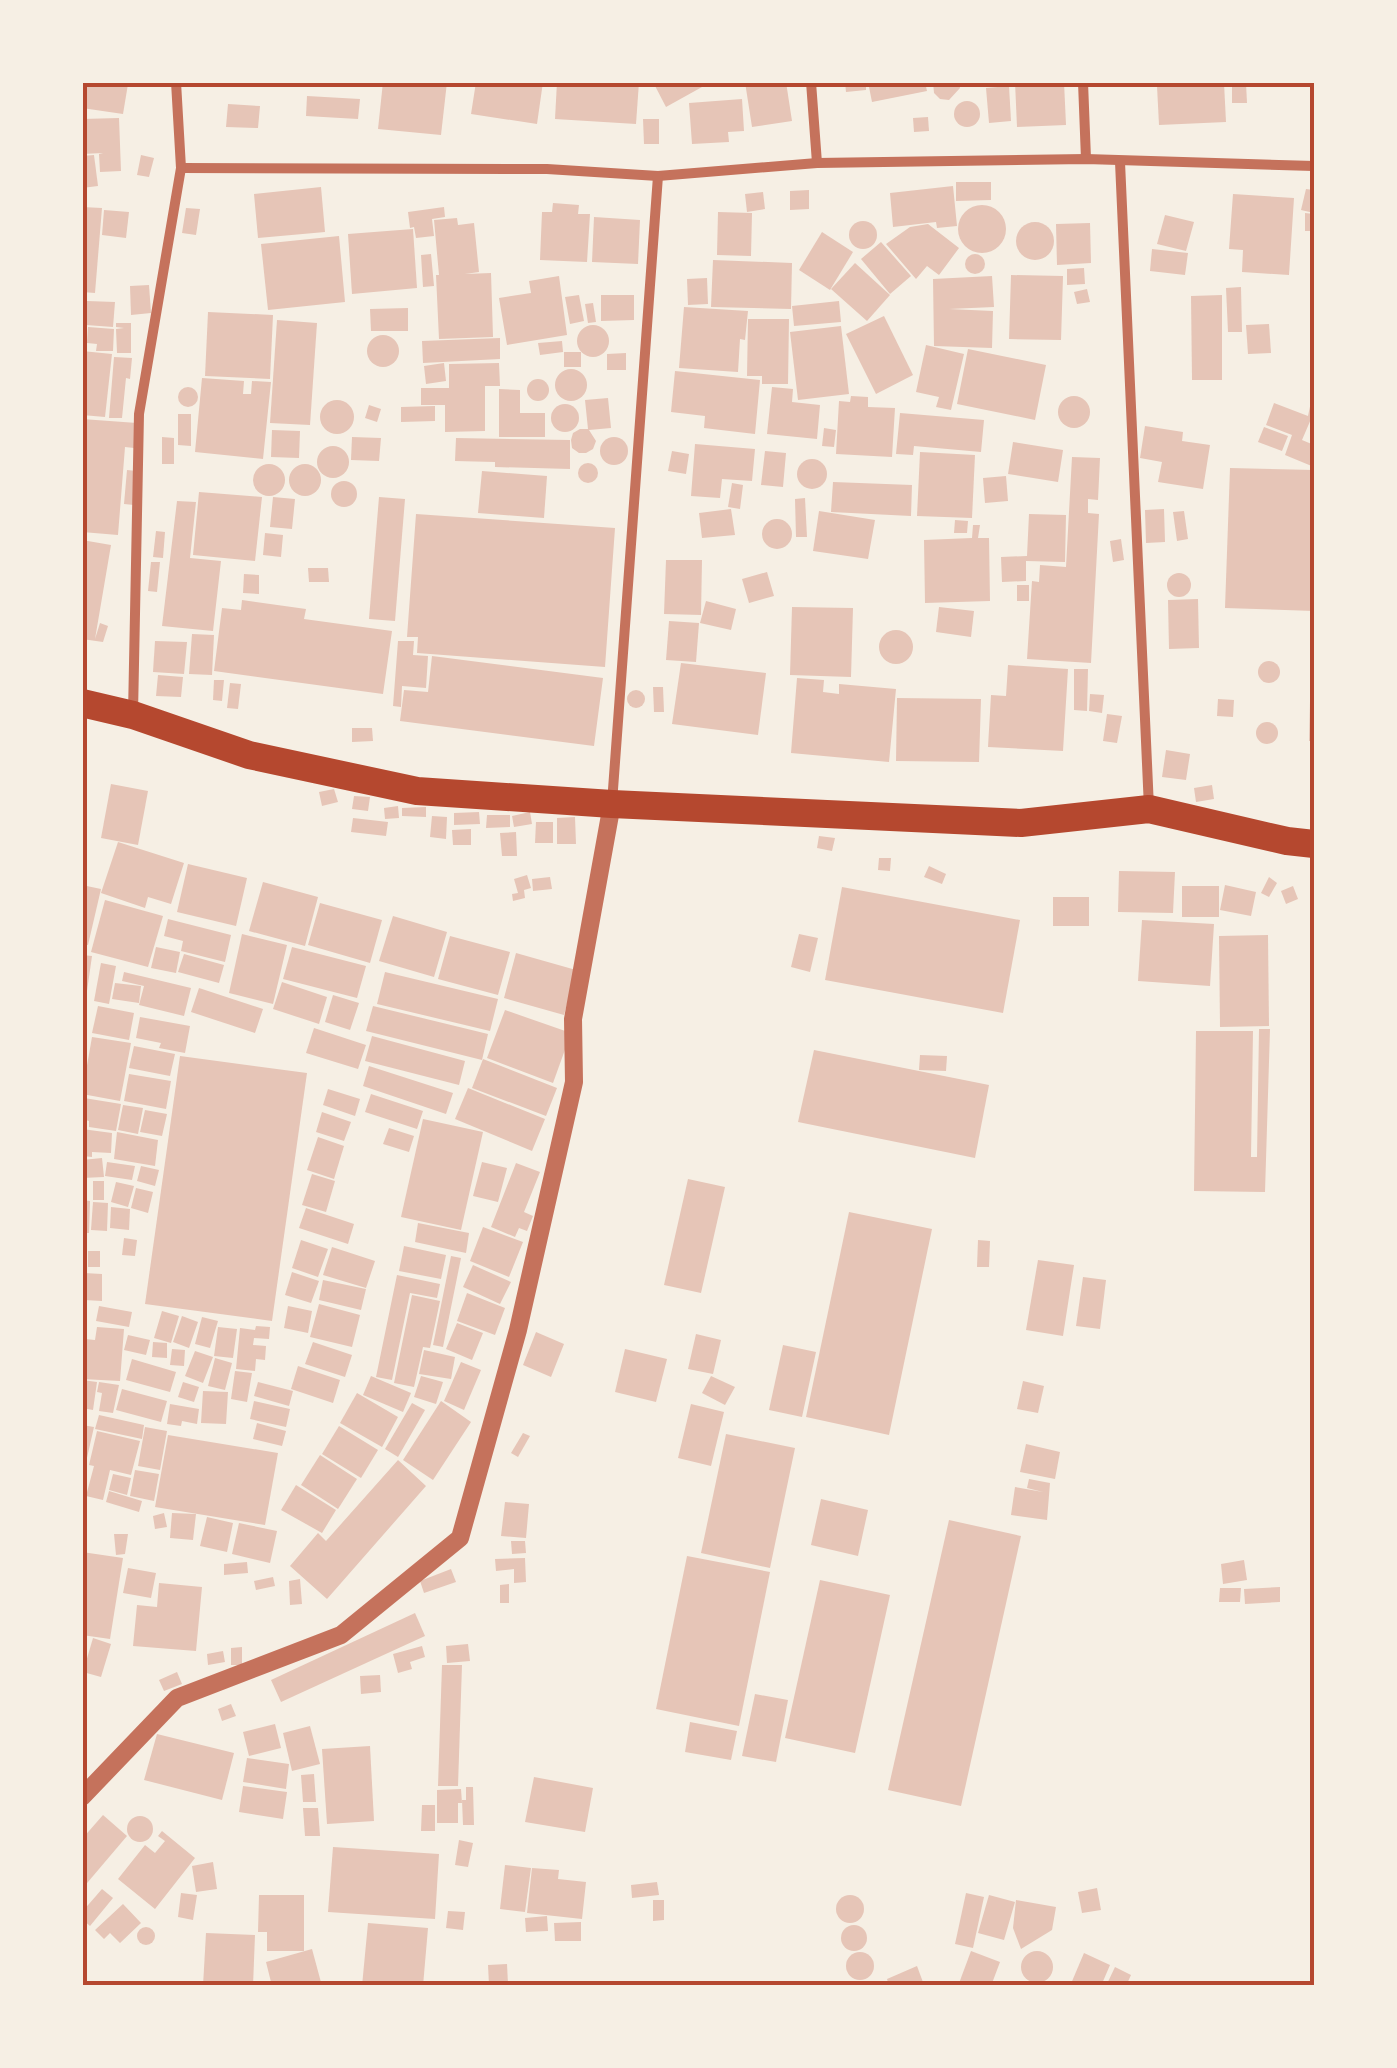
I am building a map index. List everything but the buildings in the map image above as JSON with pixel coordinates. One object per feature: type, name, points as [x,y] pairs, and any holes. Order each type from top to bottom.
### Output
[{"type":"highway","points":[[82,703],[133,715],[249,755],[417,791],[1021,823],[1150,809],[1314,844]]},
{"type":"street","points":[[133,715],[139,414],[181,168],[176,82]]},
{"type":"street","points":[[810,82],[817,164]]},
{"type":"street","points":[[1083,82],[1086,159]]},
{"type":"street","points":[[181,168],[547,169],[658,176],[817,164],[1086,159],[1314,166]]},
{"type":"street","points":[[1120,162],[1150,809]]},
{"type":"street","points":[[82,1797],[177,1698],[341,1635],[460,1538],[518,1330],[574,1082],[573,1019],[612,804],[658,176]]}]
